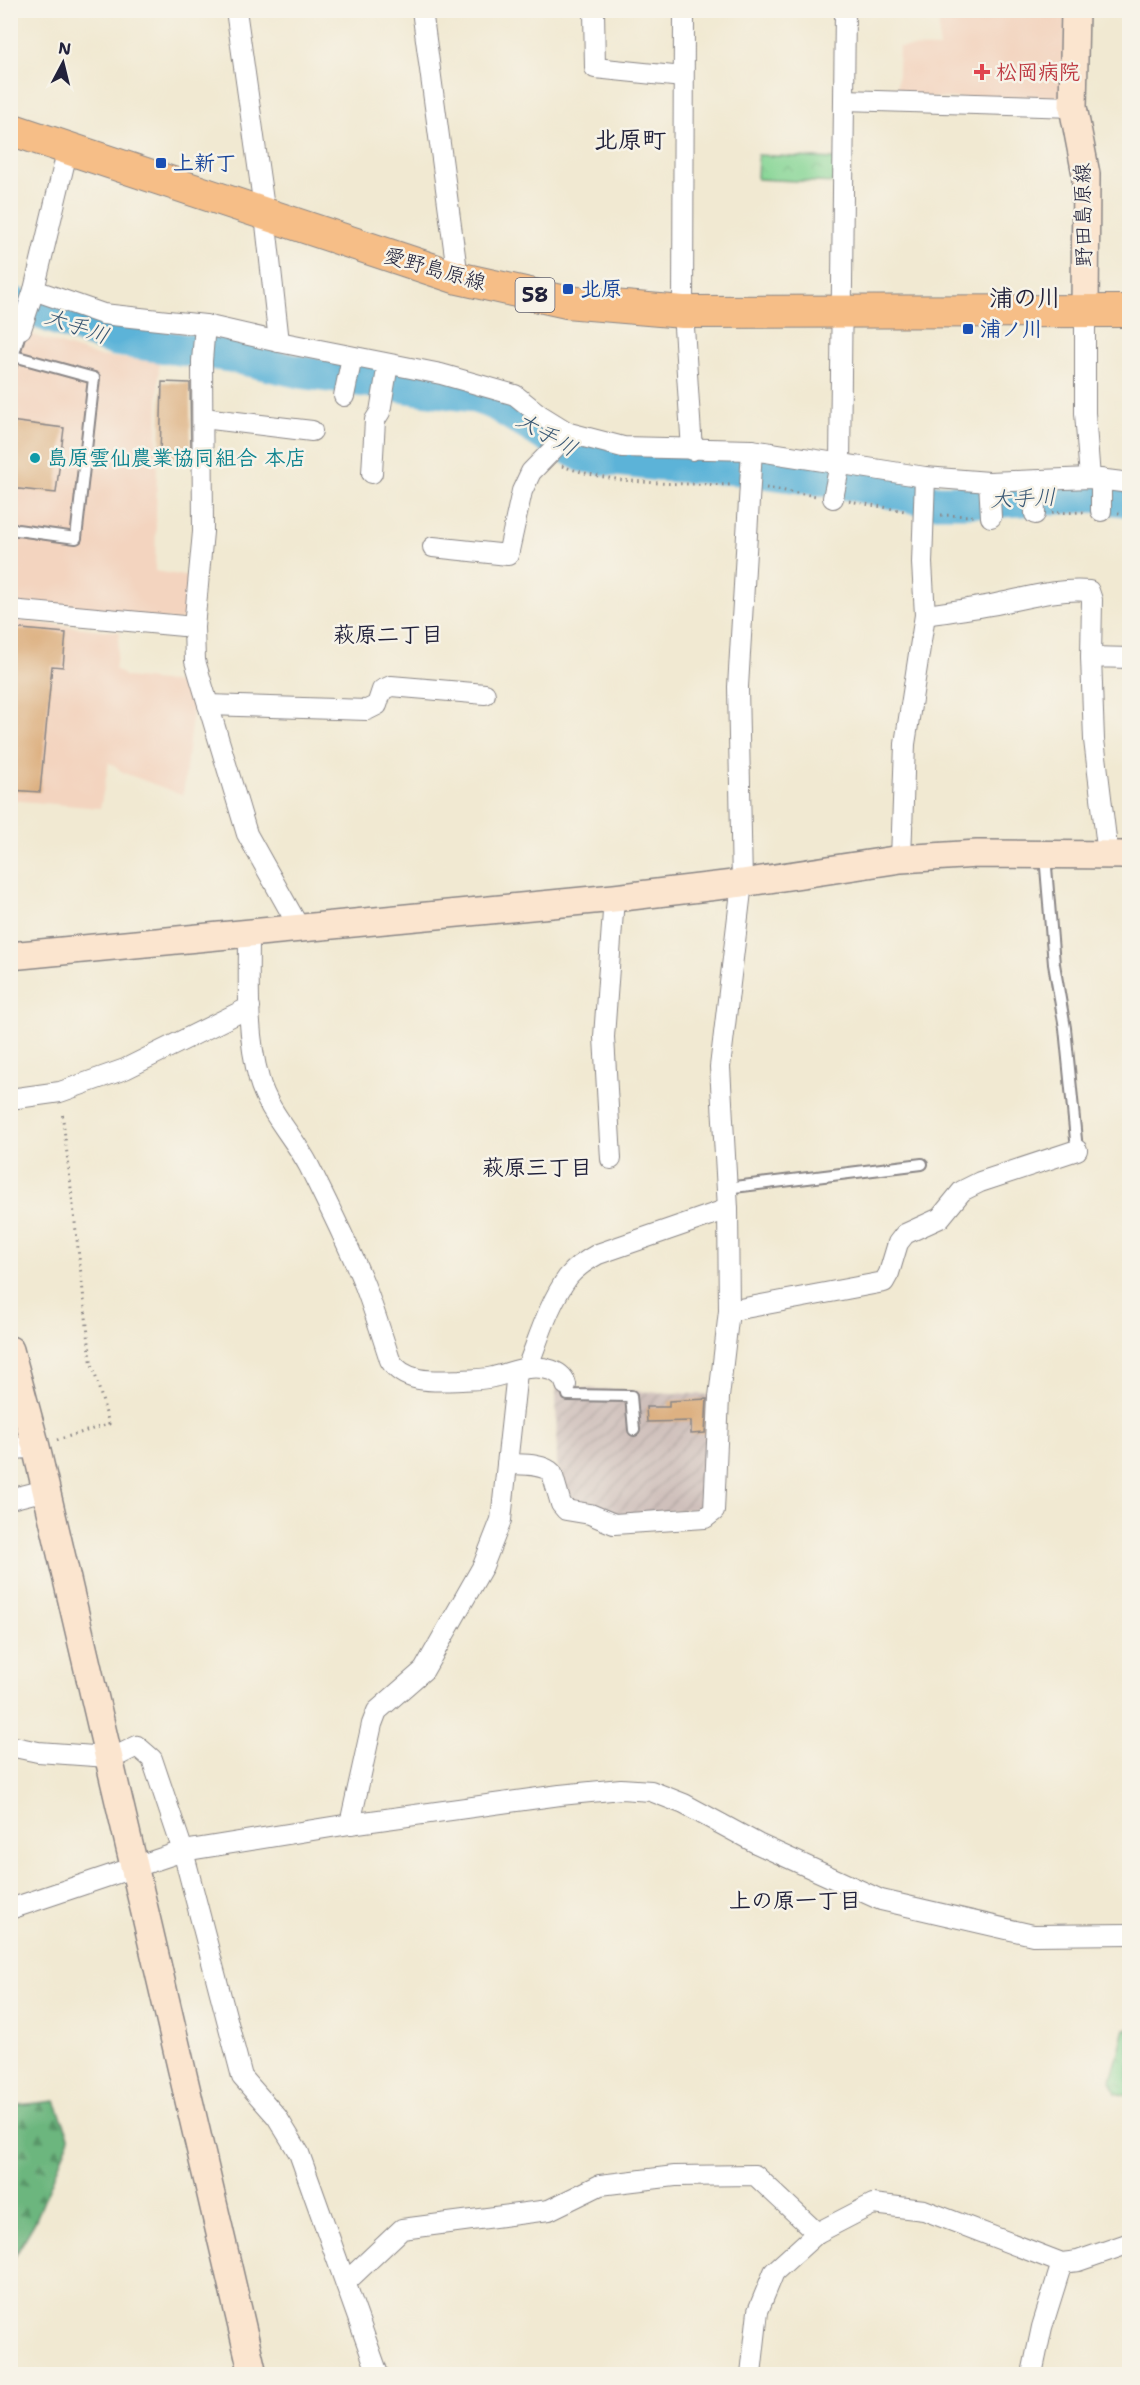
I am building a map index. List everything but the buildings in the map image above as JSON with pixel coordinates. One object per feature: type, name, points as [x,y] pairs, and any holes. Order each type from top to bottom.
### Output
[{"type":"main road","name":"愛野島原線","points":[[10,129],[458,278],[566,302],[683,312],[1130,311]]},
{"type":"street","points":[[236,10],[265,215],[279,342]]},
{"type":"street","points":[[422,10],[458,278]]},
{"type":"street","points":[[594,10],[595,68],[683,77]]},
{"type":"street","points":[[684,10],[683,312],[692,450]]},
{"type":"street","points":[[834,496],[839,468],[845,10]]},
{"type":"street","name":"野田島原線","points":[[1075,10],[1073,107],[1086,174],[1084,312]]},
{"type":"street","points":[[844,100],[1073,107]]},
{"type":"street","points":[[18,325],[33,293],[68,148]]},
{"type":"street","points":[[33,293],[104,314],[205,328],[279,342],[351,361],[441,374],[515,395],[567,435],[623,447],[751,453],[925,481],[989,485],[1097,480],[1130,483]]},
{"type":"street","points":[[1084,312],[1085,413],[1101,510]]},
{"type":"street","points":[[205,328],[202,361],[203,532],[194,627],[195,661],[248,834],[300,929]]},
{"type":"street","points":[[345,393],[351,361]]},
{"type":"street","points":[[372,473],[375,420],[380,412],[387,368]]},
{"type":"street","points":[[203,418],[312,431]]},
{"type":"street","points":[[433,547],[508,555],[522,491],[531,472],[546,454],[567,435]]},
{"type":"street","points":[[507,1464],[549,1470],[552,1473],[561,1504],[566,1510],[590,1514],[608,1524],[705,1518],[712,1515],[715,1507],[719,1397],[729,1311],[728,1209],[720,1066],[742,883],[738,687],[751,453]]},
{"type":"street","points":[[901,859],[905,744],[926,615],[922,562],[925,481]]},
{"type":"street","points":[[1034,484],[1035,512]]},
{"type":"street","points":[[989,485],[990,514]]},
{"type":"street","points":[[10,956],[614,898],[742,883],[901,859],[977,854],[1119,855],[1094,740],[1091,657],[1092,600],[1089,591],[1023,597],[926,615]]},
{"type":"street","points":[[10,610],[194,627]]},
{"type":"street","points":[[1091,657],[1130,658]]},
{"type":"street","points":[[208,705],[367,710],[377,705],[382,690],[391,686],[485,694]]},
{"type":"street","points":[[611,1159],[604,1037],[614,898]]},
{"type":"street","points":[[249,934],[250,1007],[260,1081],[270,1104],[308,1164],[339,1229],[365,1286],[395,1369],[406,1376],[436,1381],[489,1378],[522,1370],[551,1370],[560,1374],[565,1379],[566,1385]]},
{"type":"street","points":[[10,1099],[60,1092],[125,1069],[250,1007]]},
{"type":"street","points":[[729,1311],[884,1282],[898,1243],[905,1234],[940,1218],[962,1191],[980,1182],[1077,1150]]},
{"type":"street","points":[[350,1824],[372,1724],[377,1711],[424,1670],[483,1566],[501,1520],[507,1464],[522,1370],[560,1290],[569,1276],[598,1254],[728,1209]]},
{"type":"street","points":[[10,1350],[23,1445],[46,1490],[253,2374]]},
{"type":"street","points":[[10,1499],[46,1490]]},
{"type":"street","points":[[10,1746],[38,1752],[108,1757],[137,1746],[152,1759],[183,1851],[242,2078],[277,2117],[299,2153],[378,2374]]},
{"type":"street","points":[[10,1909],[183,1851],[350,1824],[560,1795],[621,1789],[651,1791],[684,1804],[758,1844],[881,1900],[1033,1935],[1130,1934]]},
{"type":"street","points":[[346,2282],[402,2229],[549,2210],[600,2185],[675,2176],[755,2175],[817,2233]]},
{"type":"street","points":[[751,2374],[758,2311],[774,2272],[817,2233],[873,2204],[924,2210],[1062,2263],[1078,2261],[1130,2242]]},
{"type":"street","points":[[1032,2374],[1042,2327],[1062,2263]]},
{"type":"lane","points":[[10,368],[18,325]]},
{"type":"lane","points":[[10,529],[76,538],[94,378],[14,356]]},
{"type":"lane","points":[[1045,854],[1054,964],[1065,1028],[1077,1150]]},
{"type":"lane","points":[[726,1188],[922,1164]]},
{"type":"lane","points":[[566,1385],[568,1395],[632,1396],[634,1430]]},
{"type":"path","points":[[1035,512],[1101,510]]},
{"type":"path","points":[[923,513],[990,514]]},
{"type":"path","points":[[23,1445],[109,1424],[90,1360],[60,1092]]},
{"type":"shaded area","name":"松岡病院","points":[[939,11],[1065,11],[1066,101],[897,97],[899,47],[939,48]]},
{"type":"shaded area","points":[[11,328],[97,356],[159,362],[155,571],[197,578],[188,615],[179,621],[11,604]]},
{"type":"shaded area","points":[[10,620],[120,632],[115,669],[126,677],[189,684],[194,698],[183,795],[124,773],[109,762],[100,808],[11,800]]},
{"type":"shaded area","points":[[556,1387],[713,1395],[707,1508],[609,1517],[572,1506],[557,1464]]},
{"type":"green space","points":[[758,155],[836,159],[835,183],[757,179]]},
{"type":"green space","points":[[1125,2029],[1129,2029],[1129,2096],[1116,2093],[1111,2081]]},
{"type":"green space","points":[[55,2101],[70,2138],[35,2222],[11,2263],[11,2112],[18,2105]]},
{"type":"waterway","name":"大手川","points":[[10,302],[115,340],[230,356],[300,372],[472,396],[495,404],[583,456],[660,465],[741,469],[844,483],[934,501],[1002,501],[1092,496],[1130,501]]},
{"type":"place","name":"松岡病院","points":[[982,72]]},
{"type":"place","name":"上新丁","points":[[161,163]]},
{"type":"place","name":"北原","points":[[568,289]]},
{"type":"place","name":"浦ノ川","points":[[968,329]]},
{"type":"place","name":"島原雲仙農業協同組合 本店","points":[[35,458]]},
{"type":"district","name":"北原町","points":[[630,140]]},
{"type":"district","name":"浦の川","points":[[1025,298]]},
{"type":"district","name":"萩原二丁目","points":[[388,634]]},
{"type":"district","name":"萩原三丁目","points":[[537,1167]]},
{"type":"district","name":"上の原一丁目","points":[[795,1900]]}]
